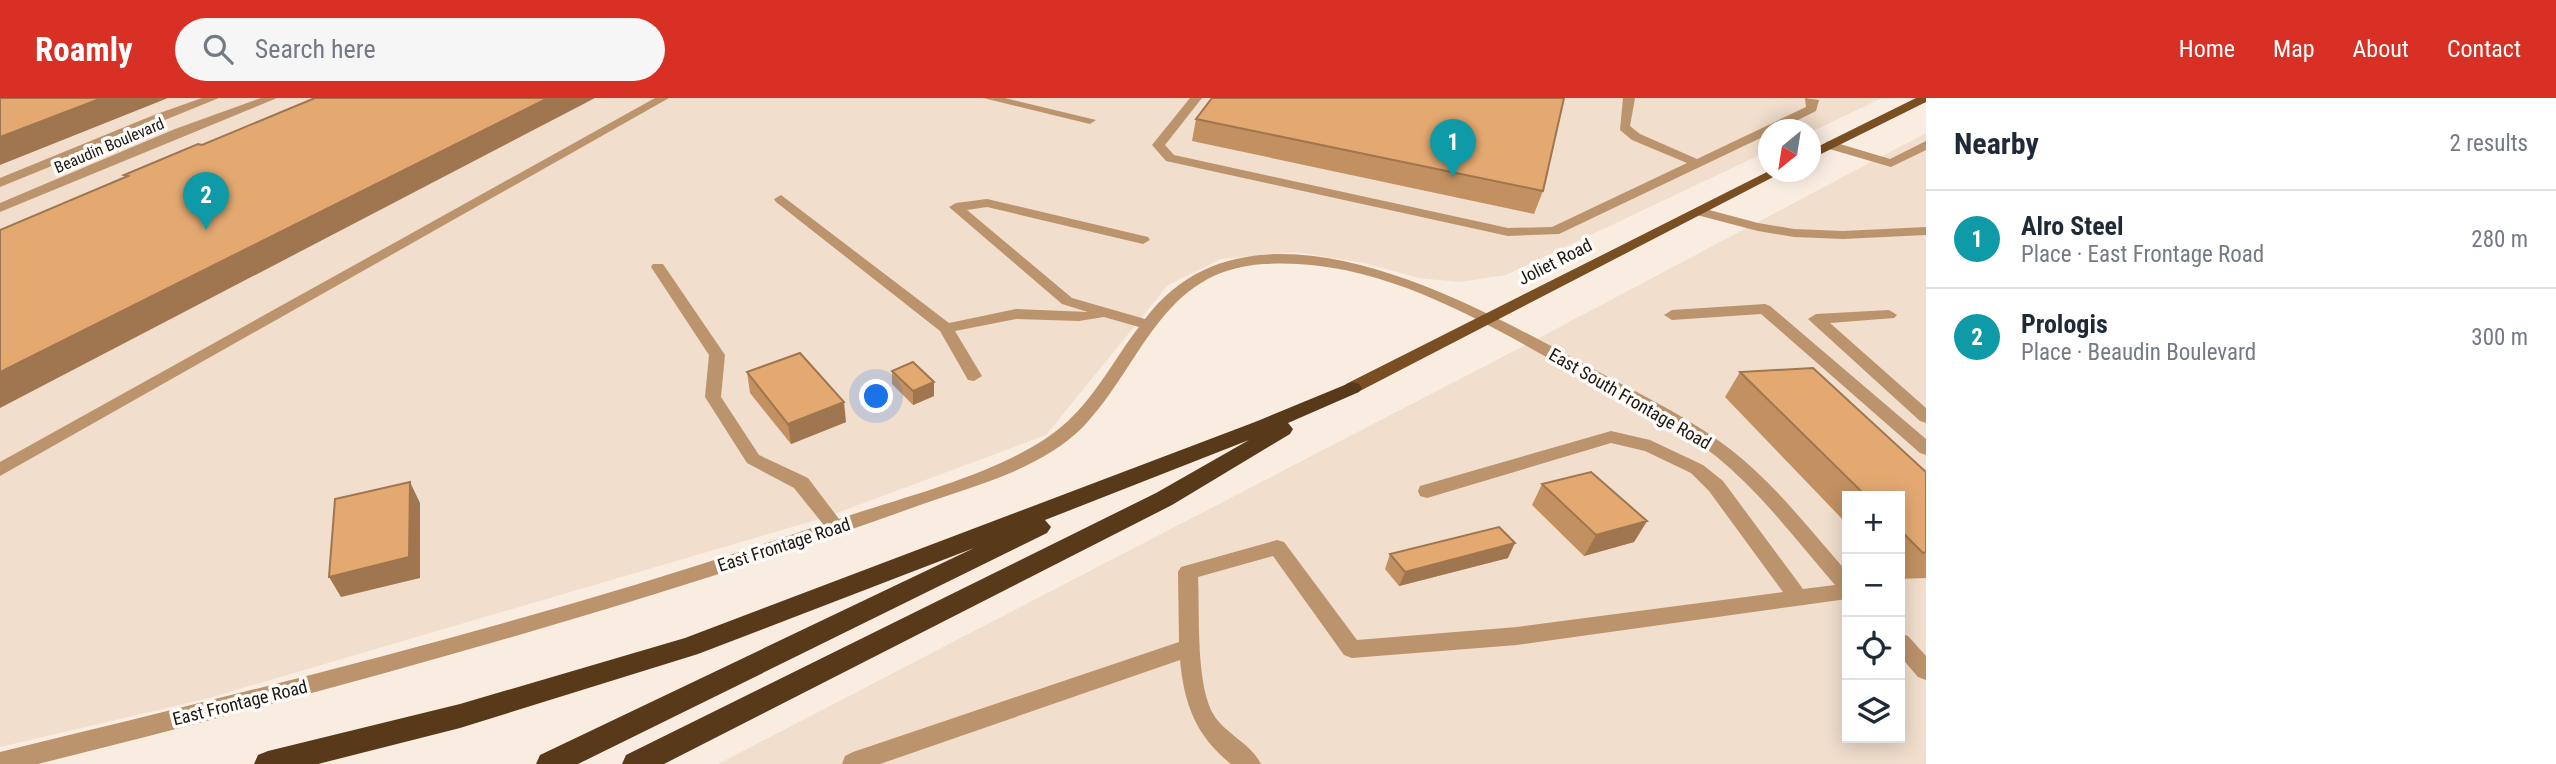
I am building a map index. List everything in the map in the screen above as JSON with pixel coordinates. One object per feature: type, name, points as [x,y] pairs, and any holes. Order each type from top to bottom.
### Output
[{"type":"highway","points":[[550,764],[1136,481],[1352,388]]},
{"type":"highway","points":[[636,764],[1164,499],[1352,388]]},
{"type":"highway","points":[[268,764],[460,716],[689,647],[1274,422]]},
{"type":"main road","points":[[1821,150],[1924,98]]},
{"type":"main road","name":"Joliet Road","points":[[1352,388],[1758,181]]},
{"type":"street","points":[[0,183],[158,117],[212,98]]},
{"type":"street","name":"Beaudin Boulevard","points":[[0,208],[179,132],[271,98]]},
{"type":"street","points":[[0,470],[663,98]]},
{"type":"street","points":[[989,98],[1090,120]]},
{"type":"street","points":[[1196,98],[1158,145],[1170,158],[1508,232],[1554,231],[1812,109],[1811,98]]},
{"type":"street","points":[[1629,98],[1624,127],[1636,137],[1697,163]]},
{"type":"street","points":[[1830,145],[1891,163],[1926,145]]},
{"type":"street","points":[[781,199],[946,328],[974,376]]},
{"type":"street","points":[[1143,240],[987,203],[956,207],[1067,301],[1149,325]]},
{"type":"street","points":[[1698,211],[1758,228],[1795,233],[1833,235],[1926,231]]},
{"type":"street","name":"East Frontage Road","points":[[0,763],[306,687],[562,617],[836,528],[1011,465],[1055,440],[1077,422],[1174,293],[1201,275],[1246,261],[1282,259],[1333,264],[1401,279],[1430,289],[1489,318]]},
{"type":"street","points":[[658,267],[717,355],[713,397],[753,459],[801,483],[836,528]]},
{"type":"street","points":[[1672,315],[1765,309],[1926,449]]},
{"type":"street","points":[[946,328],[1012,314],[1050,313],[1085,318],[1106,313]]},
{"type":"street","points":[[1889,314],[1816,319],[1926,417]]},
{"type":"street","name":"East South Frontage Road","points":[[1489,318],[1633,398],[1719,450],[1745,473],[1842,580]]},
{"type":"street","points":[[1427,491],[1611,437],[1650,446],[1697,469],[1716,486],[1798,597]]},
{"type":"street","points":[[1249,764],[1211,730],[1199,708],[1193,676],[1188,572],[1277,547],[1352,649],[1517,636],[1842,592]]},
{"type":"street","points":[[853,763],[1191,647]]},
{"type":"street","points":[[1905,648],[1926,671]]},
{"type":"shaded area","points":[[0,98],[1882,98],[1821,127],[1821,119],[1758,119],[1758,156],[1506,275],[1459,282],[1419,278],[1364,263],[1295,252],[1221,259],[1168,285],[1046,435],[826,517],[205,699],[0,747]]},
{"type":"shaded area","points":[[1926,133],[1926,764],[718,764],[1539,338]]},
{"type":"building","points":[[0,98],[102,98],[0,137]]},
{"type":"building","points":[[315,98],[548,98],[0,372],[0,230],[128,176],[124,175]]},
{"type":"building","points":[[1212,98],[1564,98],[1543,191],[1196,119]]},
{"type":"building","points":[[800,353],[844,402],[788,424],[747,372]]},
{"type":"building","points":[[913,362],[934,382],[913,391],[892,371]]},
{"type":"building","points":[[1813,368],[1926,472],[1926,552],[1923,553],[1905,535],[1905,491],[1861,491],[1740,372]]},
{"type":"building","points":[[1591,472],[1647,521],[1596,535],[1542,484]]},
{"type":"building","points":[[410,482],[409,557],[329,577],[335,499]]},
{"type":"building","points":[[1499,527],[1515,543],[1405,572],[1390,554]]},
{"type":"place","name":"Alro Steel","points":[[1453,177]]},
{"type":"place","name":"Prologis","points":[[206,230]]}]
